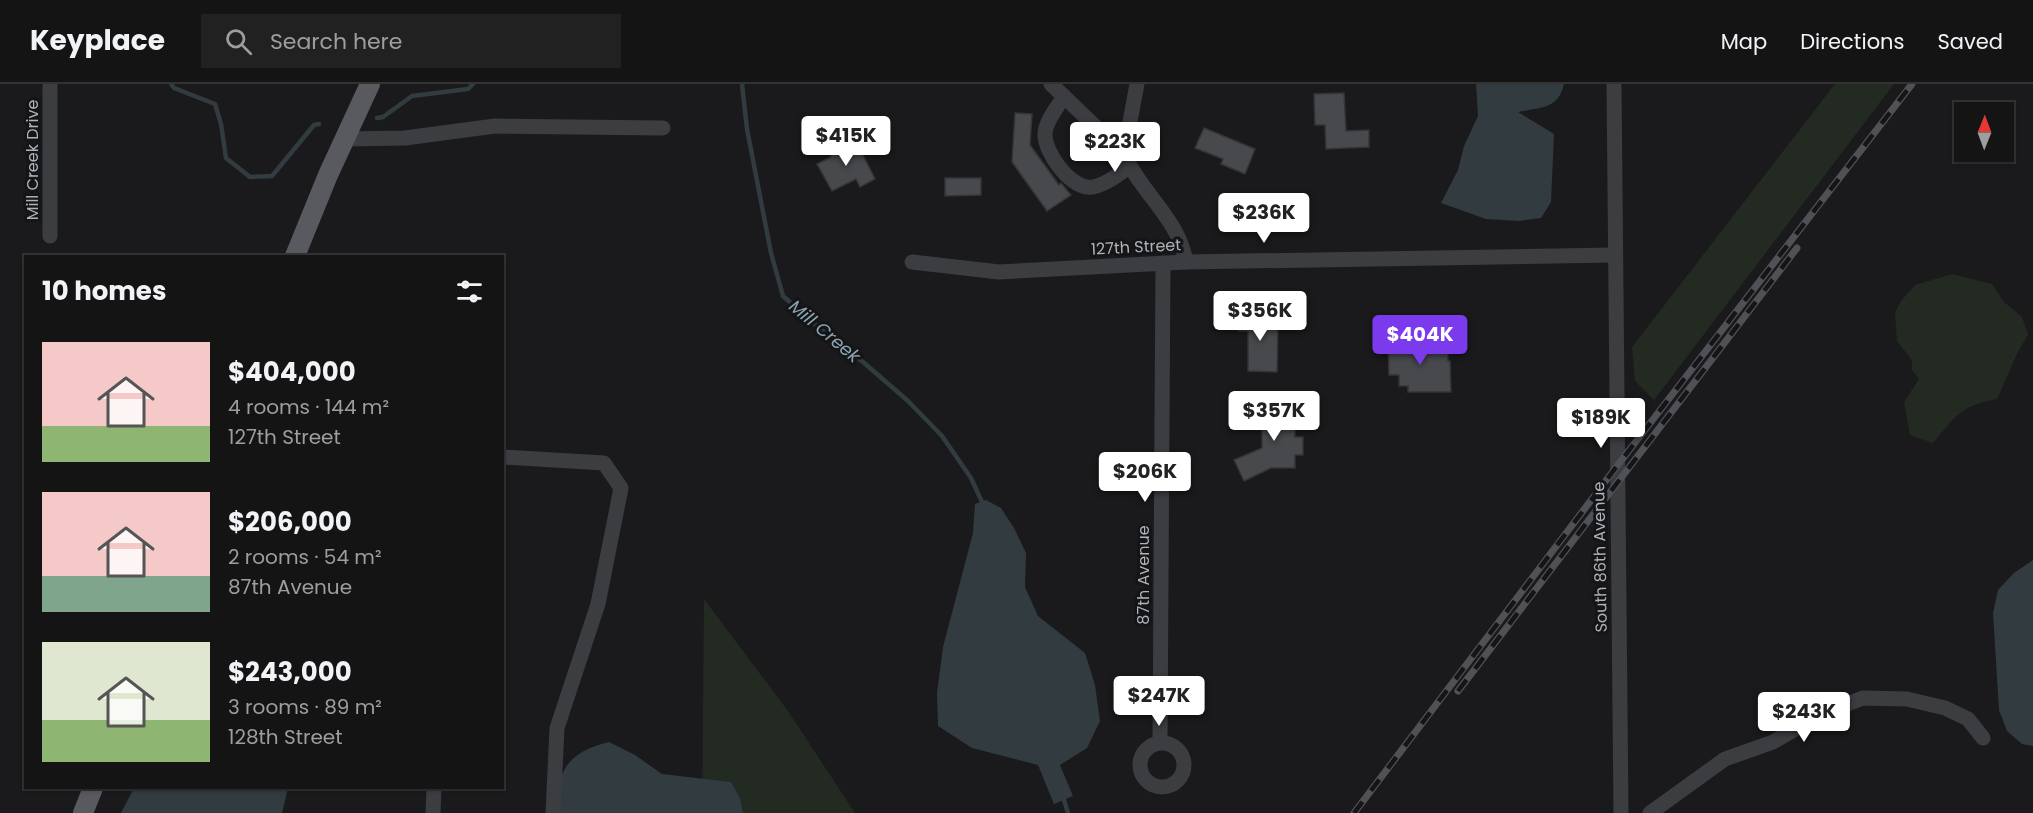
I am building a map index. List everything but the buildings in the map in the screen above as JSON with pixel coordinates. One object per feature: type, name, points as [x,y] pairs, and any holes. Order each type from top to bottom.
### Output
[{"type":"main road","points":[[295,255],[370,84]]},
{"type":"main road","points":[[83,813],[93,789]]},
{"type":"street","name":"Mill Creek Drive","points":[[50,84],[50,236]]},
{"type":"street","points":[[1052,84],[1127,160],[1176,229],[1183,245],[1186,262]]},
{"type":"street","points":[[1064,96],[1045,130],[1045,143],[1060,168],[1075,183],[1091,188],[1110,181],[1127,160],[1137,84]]},
{"type":"street","name":"South 86th Avenue","points":[[1614,84],[1621,813]]},
{"type":"street","points":[[345,139],[405,138],[495,126],[663,128]]},
{"type":"street","name":"127th Street","points":[[912,262],[999,272],[1186,262],[1615,255]]},
{"type":"street","name":"87th Avenue","points":[[1160,743],[1163,263]]},
{"type":"street","points":[[504,457],[604,463],[621,488],[598,604],[557,728],[553,813]]},
{"type":"street","points":[[1650,813],[1725,759],[1773,742],[1819,715],[1863,698],[1907,699],[1945,708],[1968,719],[1983,738]]},
{"type":"street","points":[[433,813],[434,789]]},
{"type":"shaded area","points":[[1476,84],[1564,84],[1553,103],[1541,108],[1518,112],[1554,134],[1551,202],[1541,218],[1519,221],[1486,219],[1441,203],[1458,170],[1464,146],[1478,116]]},
{"type":"shaded area","points":[[1835,84],[1894,84],[1654,400],[1635,381],[1632,347]]},
{"type":"shaded area","points":[[1952,274],[1992,284],[2004,302],[2022,317],[2028,334],[1997,399],[1975,405],[1960,413],[1933,443],[1910,435],[1904,402],[1919,379],[1912,370],[1912,360],[1897,341],[1895,313],[1901,301],[1915,285]]},
{"type":"shaded area","points":[[986,500],[1001,508],[1026,553],[1025,587],[1038,616],[1085,653],[1095,685],[1100,721],[1087,748],[1060,765],[1073,796],[1054,804],[1038,765],[972,748],[938,726],[937,693],[943,647],[973,533],[975,504]]},
{"type":"shaded area","points":[[2033,560],[2033,746],[2022,744],[2007,731],[1999,710],[1993,613],[1998,590],[2014,573]]},
{"type":"shaded area","points":[[704,599],[788,711],[855,813],[702,813]]},
{"type":"shaded area","points":[[609,742],[635,755],[662,774],[731,782],[740,798],[743,813],[558,813],[560,783],[568,764],[586,750]]},
{"type":"shaded area","points":[[133,789],[288,789],[282,813],[121,813]]},
{"type":"waterway","name":"Mill Creek","points":[[171,84],[174,88],[215,104],[221,124],[226,158],[250,177],[272,176],[314,125],[319,124]]},
{"type":"waterway","name":"Mill Creek","points":[[377,118],[383,117],[412,96],[468,89],[473,84]]},
{"type":"waterway","name":"Mill Creek","points":[[742,84],[747,129],[771,253],[783,296],[907,400],[942,436],[971,478],[982,502]]},
{"type":"waterway","points":[[1064,800],[1068,813]]},
{"type":"railway","points":[[1354,813],[1617,466],[1912,84]]},
{"type":"railway","points":[[1458,691],[1797,248]]}]
